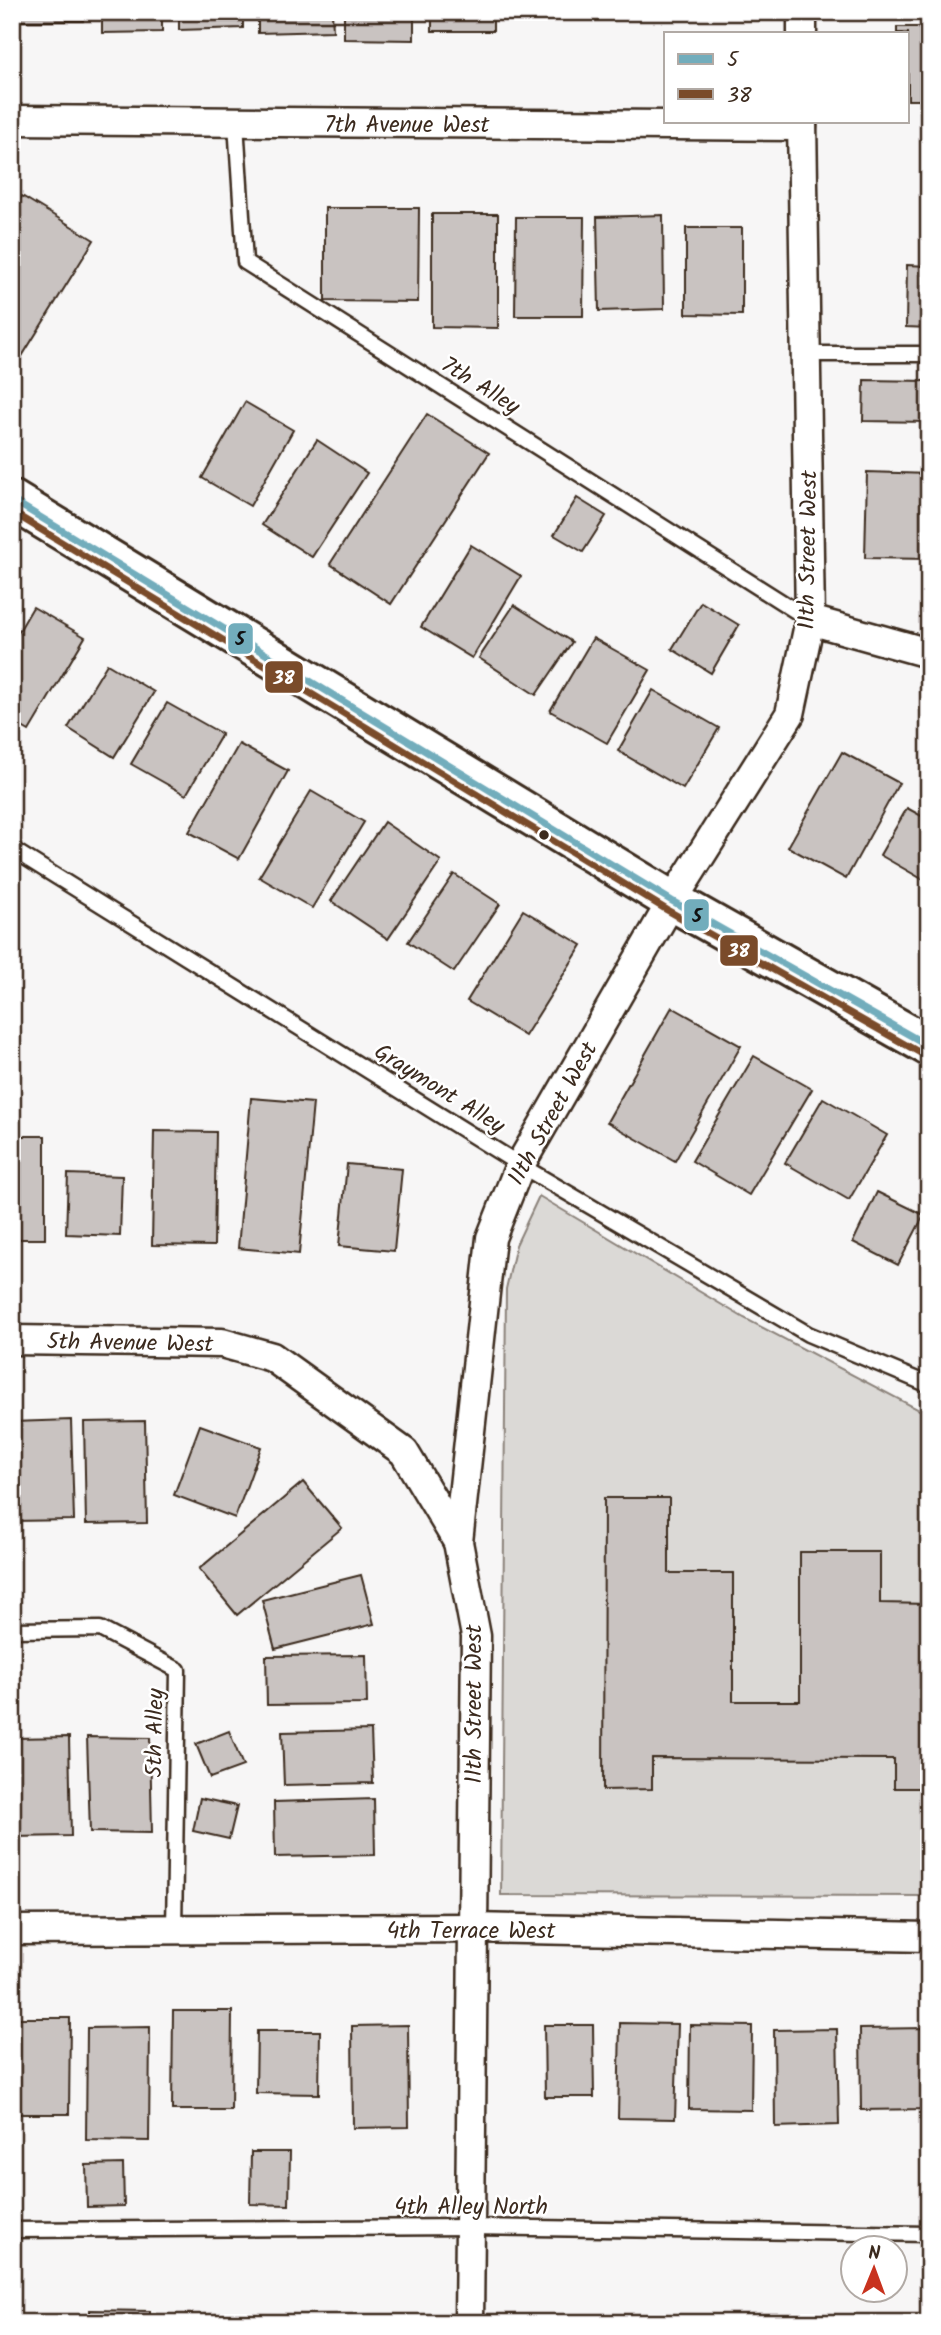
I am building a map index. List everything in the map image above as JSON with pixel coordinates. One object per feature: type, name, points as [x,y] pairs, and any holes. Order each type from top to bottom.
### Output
[{"type":"main road","points":[[12,500],[672,901],[929,1046]]},
{"type":"street","points":[[802,12],[802,32]]},
{"type":"street","name":"7th Avenue West","points":[[12,120],[802,124]]},
{"type":"street","name":"11th Street West","points":[[469,2323],[475,1636],[458,1542],[491,1238],[520,1165],[672,901],[790,714],[810,620],[802,124]]},
{"type":"street","points":[[810,620],[926,654]]},
{"type":"street","name":"5th Avenue West","points":[[12,1340],[222,1343],[272,1357],[404,1452],[458,1542]]},
{"type":"street","name":"4th Terrace West","points":[[12,1930],[472,1928],[929,1937]]},
{"type":"lane","name":"7th Alley","points":[[236,123],[245,262],[810,620]]},
{"type":"lane","points":[[807,354],[929,354]]},
{"type":"lane","name":"Graymont Alley","points":[[12,849],[520,1165],[808,1334],[929,1385]]},
{"type":"lane","name":"5th Alley","points":[[12,1630],[100,1629],[178,1670],[174,1930]]},
{"type":"lane","name":"4th Alley North","points":[[12,2230],[469,2227],[929,2234]]},
{"type":"shaded area","points":[[539,1196],[744,1318],[929,1415],[929,1896],[501,1895],[506,1289],[516,1245]]},
{"type":"building","points":[[17,12],[83,12],[83,21],[17,21]]},
{"type":"building","points":[[102,12],[162,12],[162,32],[102,33]]},
{"type":"building","points":[[179,12],[243,12],[243,28],[179,30]]},
{"type":"building","points":[[258,12],[332,12],[333,31],[258,33]]},
{"type":"building","points":[[344,12],[414,12],[414,40],[344,39]]},
{"type":"building","points":[[432,12],[493,12],[493,31],[432,31]]},
{"type":"building","points":[[897,27],[929,27],[929,100],[909,100],[909,32],[897,32]]},
{"type":"building","points":[[22,196],[94,240],[16,366],[12,363],[12,212]]},
{"type":"building","points":[[325,208],[419,208],[418,302],[325,301]]},
{"type":"building","points":[[432,214],[498,214],[498,328],[432,327]]},
{"type":"building","points":[[663,215],[664,309],[599,311],[597,217]]},
{"type":"building","points":[[516,217],[584,217],[583,316],[515,316]]},
{"type":"building","points":[[686,228],[742,228],[742,315],[686,314]]},
{"type":"building","points":[[907,265],[929,266],[929,328],[906,327]]},
{"type":"building","points":[[864,380],[929,381],[929,422],[863,421]]},
{"type":"building","points":[[245,402],[293,430],[250,506],[202,478]]},
{"type":"building","points":[[427,414],[489,453],[391,604],[330,564]]},
{"type":"building","points":[[317,440],[367,473],[312,557],[262,525]]},
{"type":"building","points":[[867,472],[929,474],[929,559],[865,558]]},
{"type":"building","points":[[577,498],[606,516],[583,552],[554,535]]},
{"type":"building","points":[[471,545],[521,576],[472,658],[421,627]]},
{"type":"building","points":[[701,602],[739,625],[711,673],[672,649]]},
{"type":"building","points":[[514,605],[572,642],[536,695],[479,658]]},
{"type":"building","points":[[33,607],[85,637],[29,731],[12,721],[12,643]]},
{"type":"building","points":[[593,638],[650,670],[607,743],[550,711]]},
{"type":"building","points":[[107,664],[154,692],[114,757],[68,728]]},
{"type":"building","points":[[653,690],[719,728],[683,789],[618,751]]},
{"type":"building","points":[[167,703],[222,734],[186,795],[131,764]]},
{"type":"building","points":[[239,744],[288,771],[239,859],[189,832]]},
{"type":"building","points":[[842,752],[899,783],[846,879],[788,847]]},
{"type":"building","points":[[311,791],[364,822],[312,908],[259,877]]},
{"type":"building","points":[[907,808],[929,820],[929,883],[880,855]]},
{"type":"building","points":[[384,822],[441,861],[388,939],[331,901]]},
{"type":"building","points":[[454,874],[500,904],[454,972],[408,942]]},
{"type":"building","points":[[523,910],[582,945],[525,1036],[467,1001]]},
{"type":"building","points":[[672,1007],[741,1046],[675,1161],[607,1122]]},
{"type":"building","points":[[754,1056],[812,1089],[749,1195],[692,1161]]},
{"type":"building","points":[[251,1098],[313,1103],[299,1254],[238,1248]]},
{"type":"building","points":[[823,1098],[887,1135],[849,1200],[785,1163]]},
{"type":"building","points":[[154,1131],[216,1132],[214,1246],[152,1245]]},
{"type":"building","points":[[12,1136],[45,1136],[45,1239],[12,1239]]},
{"type":"building","points":[[347,1164],[402,1169],[394,1251],[339,1246]]},
{"type":"building","points":[[68,1174],[122,1176],[120,1236],[66,1234]]},
{"type":"building","points":[[877,1192],[924,1215],[898,1265],[853,1242]]},
{"type":"building","points":[[71,1420],[74,1520],[12,1521],[12,1422]]},
{"type":"building","points":[[145,1421],[147,1523],[86,1524],[84,1422]]},
{"type":"building","points":[[200,1425],[261,1447],[235,1518],[174,1495]]},
{"type":"building","points":[[303,1482],[342,1528],[237,1615],[199,1569]]},
{"type":"building","points":[[604,1498],[669,1498],[669,1573],[733,1573],[733,1701],[800,1701],[800,1552],[880,1552],[880,1603],[929,1604],[929,1788],[894,1788],[894,1759],[652,1758],[652,1789],[603,1790]]},
{"type":"building","points":[[361,1575],[374,1624],[275,1649],[262,1600]]},
{"type":"building","points":[[366,1655],[367,1704],[267,1705],[266,1656]]},
{"type":"building","points":[[371,1730],[373,1783],[284,1785],[282,1732]]},
{"type":"building","points":[[229,1731],[243,1766],[210,1778],[196,1744]]},
{"type":"building","points":[[69,1737],[71,1836],[12,1837],[12,1738]]},
{"type":"building","points":[[87,1737],[150,1738],[152,1833],[90,1832]]},
{"type":"building","points":[[200,1798],[237,1806],[229,1839],[193,1831]]},
{"type":"building","points":[[374,1799],[375,1855],[275,1857],[274,1802]]},
{"type":"building","points":[[173,2011],[232,2011],[231,2110],[172,2110]]},
{"type":"building","points":[[12,2018],[70,2018],[69,2114],[12,2114]]},
{"type":"building","points":[[620,2023],[678,2024],[675,2119],[618,2118]]},
{"type":"building","points":[[408,2025],[409,2127],[353,2128],[352,2026]]},
{"type":"building","points":[[544,2025],[593,2025],[594,2097],[545,2097]]},
{"type":"building","points":[[690,2025],[752,2026],[751,2110],[689,2109]]},
{"type":"building","points":[[150,2027],[149,2141],[86,2140],[87,2028]]},
{"type":"building","points":[[926,2028],[927,2109],[861,2110],[860,2029]]},
{"type":"building","points":[[837,2029],[839,2125],[775,2127],[774,2030]]},
{"type":"building","points":[[257,2031],[320,2031],[319,2094],[256,2093]]},
{"type":"building","points":[[251,2152],[290,2152],[289,2205],[250,2204]]},
{"type":"building","points":[[123,2164],[124,2206],[87,2207],[86,2165]]},
{"type":"building","points":[[90,2310],[150,2311],[150,2323],[90,2323]]},
{"type":"transit line","name":"5","points":[[12,500],[672,901],[929,1046]]},
{"type":"transit line","name":"38","points":[[12,512],[667,910],[924,1055]]}]
